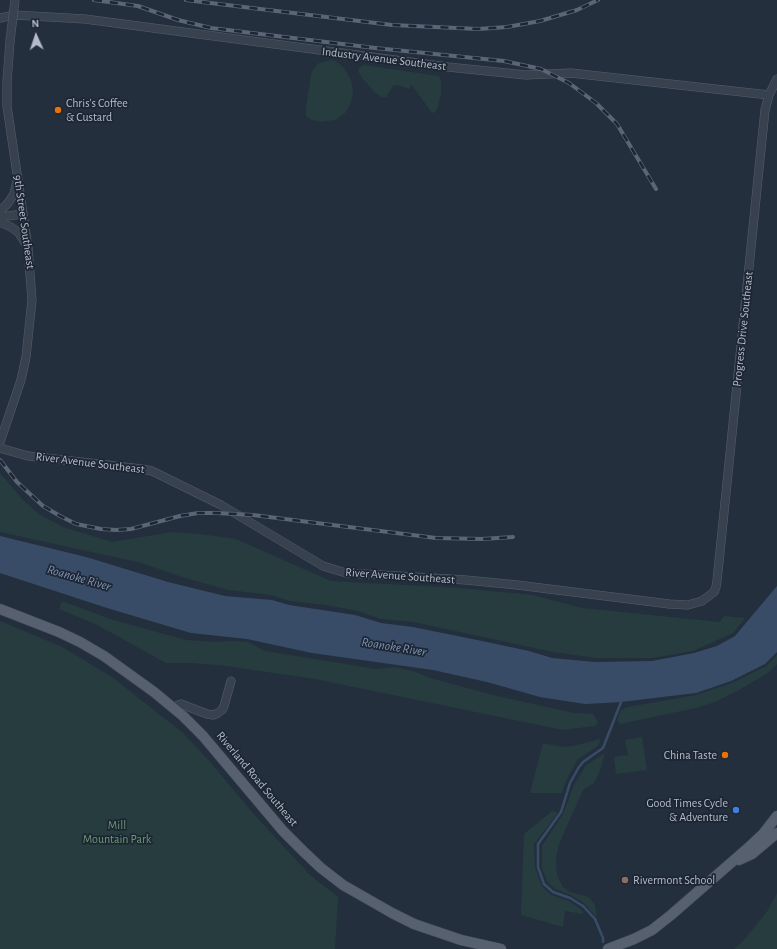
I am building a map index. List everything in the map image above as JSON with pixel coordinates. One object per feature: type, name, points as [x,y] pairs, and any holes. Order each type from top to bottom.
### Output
[{"type":"main road","name":"Riverland Road Southeast","points":[[0,609],[59,632],[86,646],[130,674],[174,709],[203,736],[283,830],[321,868],[343,884],[376,905],[414,924],[461,940],[501,949]]},
{"type":"main road","points":[[763,834],[777,816]]},
{"type":"main road","points":[[608,949],[652,930],[763,834],[777,824]]},
{"type":"main road","points":[[730,864],[752,854],[777,833]]},
{"type":"street","name":"9th Street Southeast","points":[[0,442],[21,380],[26,357],[32,300],[24,214],[7,106],[10,41],[15,0]]},
{"type":"street","name":"Industry Avenue Southeast","points":[[0,18],[14,15],[85,19],[526,76],[571,73],[769,95]]},
{"type":"street","name":"Progress Drive Southeast","points":[[718,581],[765,110],[769,95],[777,79]]},
{"type":"street","points":[[0,211],[8,204],[14,194],[17,171]]},
{"type":"street","points":[[0,217],[24,214]]},
{"type":"street","points":[[0,222],[20,233],[28,248]]},
{"type":"street","name":"River Avenue Southeast","points":[[0,448],[28,456],[152,471],[221,505],[323,566],[346,573],[466,580],[688,605],[696,604],[709,598],[718,581]]},
{"type":"street","points":[[174,709],[181,704],[207,714],[213,715],[218,713],[224,706],[231,681]]},
{"type":"green space","points":[[331,60],[336,61],[344,68],[351,80],[353,91],[351,103],[345,113],[335,120],[321,122],[312,120],[306,116],[311,74],[319,63]]},
{"type":"green space","points":[[363,65],[439,76],[441,82],[441,94],[437,109],[432,113],[411,84],[410,89],[397,85],[393,86],[386,97],[382,97],[374,92],[362,78],[358,71]]},
{"type":"green space","points":[[0,473],[24,501],[39,514],[63,527],[112,542],[172,532],[200,534],[236,539],[331,581],[460,588],[533,595],[582,608],[720,622],[724,616],[745,618],[733,633],[693,651],[653,658],[596,658],[553,652],[413,622],[381,619],[358,611],[326,605],[290,601],[271,595],[228,590],[182,577],[142,563],[0,532]]},
{"type":"green space","points":[[62,601],[113,620],[186,640],[248,642],[265,651],[376,669],[395,667],[497,696],[574,713],[593,714],[598,722],[595,726],[563,730],[315,679],[226,666],[192,663],[166,663],[97,625],[59,609]]},
{"type":"green space","name":"Mill Mountain Park","points":[[0,621],[62,647],[112,677],[183,733],[211,763],[251,811],[310,875],[338,897],[335,949],[0,949]]},
{"type":"green space","points":[[777,655],[777,664],[769,672],[715,702],[696,708],[620,724],[617,720],[620,711],[627,707],[696,695],[732,683],[766,666]]},
{"type":"green space","points":[[642,737],[647,770],[616,774],[614,757],[628,755],[625,740]]},
{"type":"green space","points":[[601,739],[598,746],[578,759],[565,783],[562,793],[530,793],[543,743],[562,747],[573,746]]},
{"type":"green space","points":[[605,753],[599,773],[594,783],[583,790],[559,844],[556,858],[557,875],[563,887],[570,892],[589,897],[595,905],[597,918],[585,904],[571,895],[555,889],[547,881],[542,868],[542,846],[563,814],[574,785],[586,765]]},
{"type":"green space","points":[[552,811],[558,813],[534,844],[535,868],[542,886],[551,895],[569,901],[582,910],[583,914],[565,911],[563,927],[521,915],[524,834]]},
{"type":"green space","points":[[777,893],[777,949],[734,949],[744,940],[768,910]]},
{"type":"water","name":"Roanoke River","points":[[0,536],[86,557],[168,582],[225,596],[272,600],[289,605],[355,615],[381,623],[413,627],[482,641],[529,651],[552,658],[595,662],[652,661],[694,653],[717,646],[735,636],[777,586],[777,652],[765,664],[731,681],[696,693],[621,702],[585,704],[540,697],[487,682],[433,670],[312,653],[247,639],[191,633],[107,608],[0,573]]},
{"type":"waterway","points":[[603,942],[603,938],[595,919],[583,906],[570,898],[553,892],[544,884],[538,867],[538,844],[561,812],[570,783],[579,767],[583,762],[603,748],[621,702],[620,699]]},
{"type":"railway","points":[[94,0],[138,6],[178,20],[211,28],[375,48],[504,61],[541,69],[569,83],[596,103],[617,124],[656,189]]},
{"type":"railway","points":[[186,0],[392,25],[478,29],[507,27],[540,21],[577,10],[598,0]]},
{"type":"railway","points":[[0,460],[17,482],[43,506],[76,524],[101,529],[131,529],[180,516],[198,513],[216,513],[253,515],[436,538],[482,539],[513,537]]},
{"type":"place","name":"Chris's Coffee & Custard","points":[[58,110]]},
{"type":"place","name":"China Taste","points":[[725,755]]},
{"type":"place","name":"Good Times Cycle & Adventure","points":[[736,810]]},
{"type":"place","name":"Rivermont School","points":[[625,880]]}]
